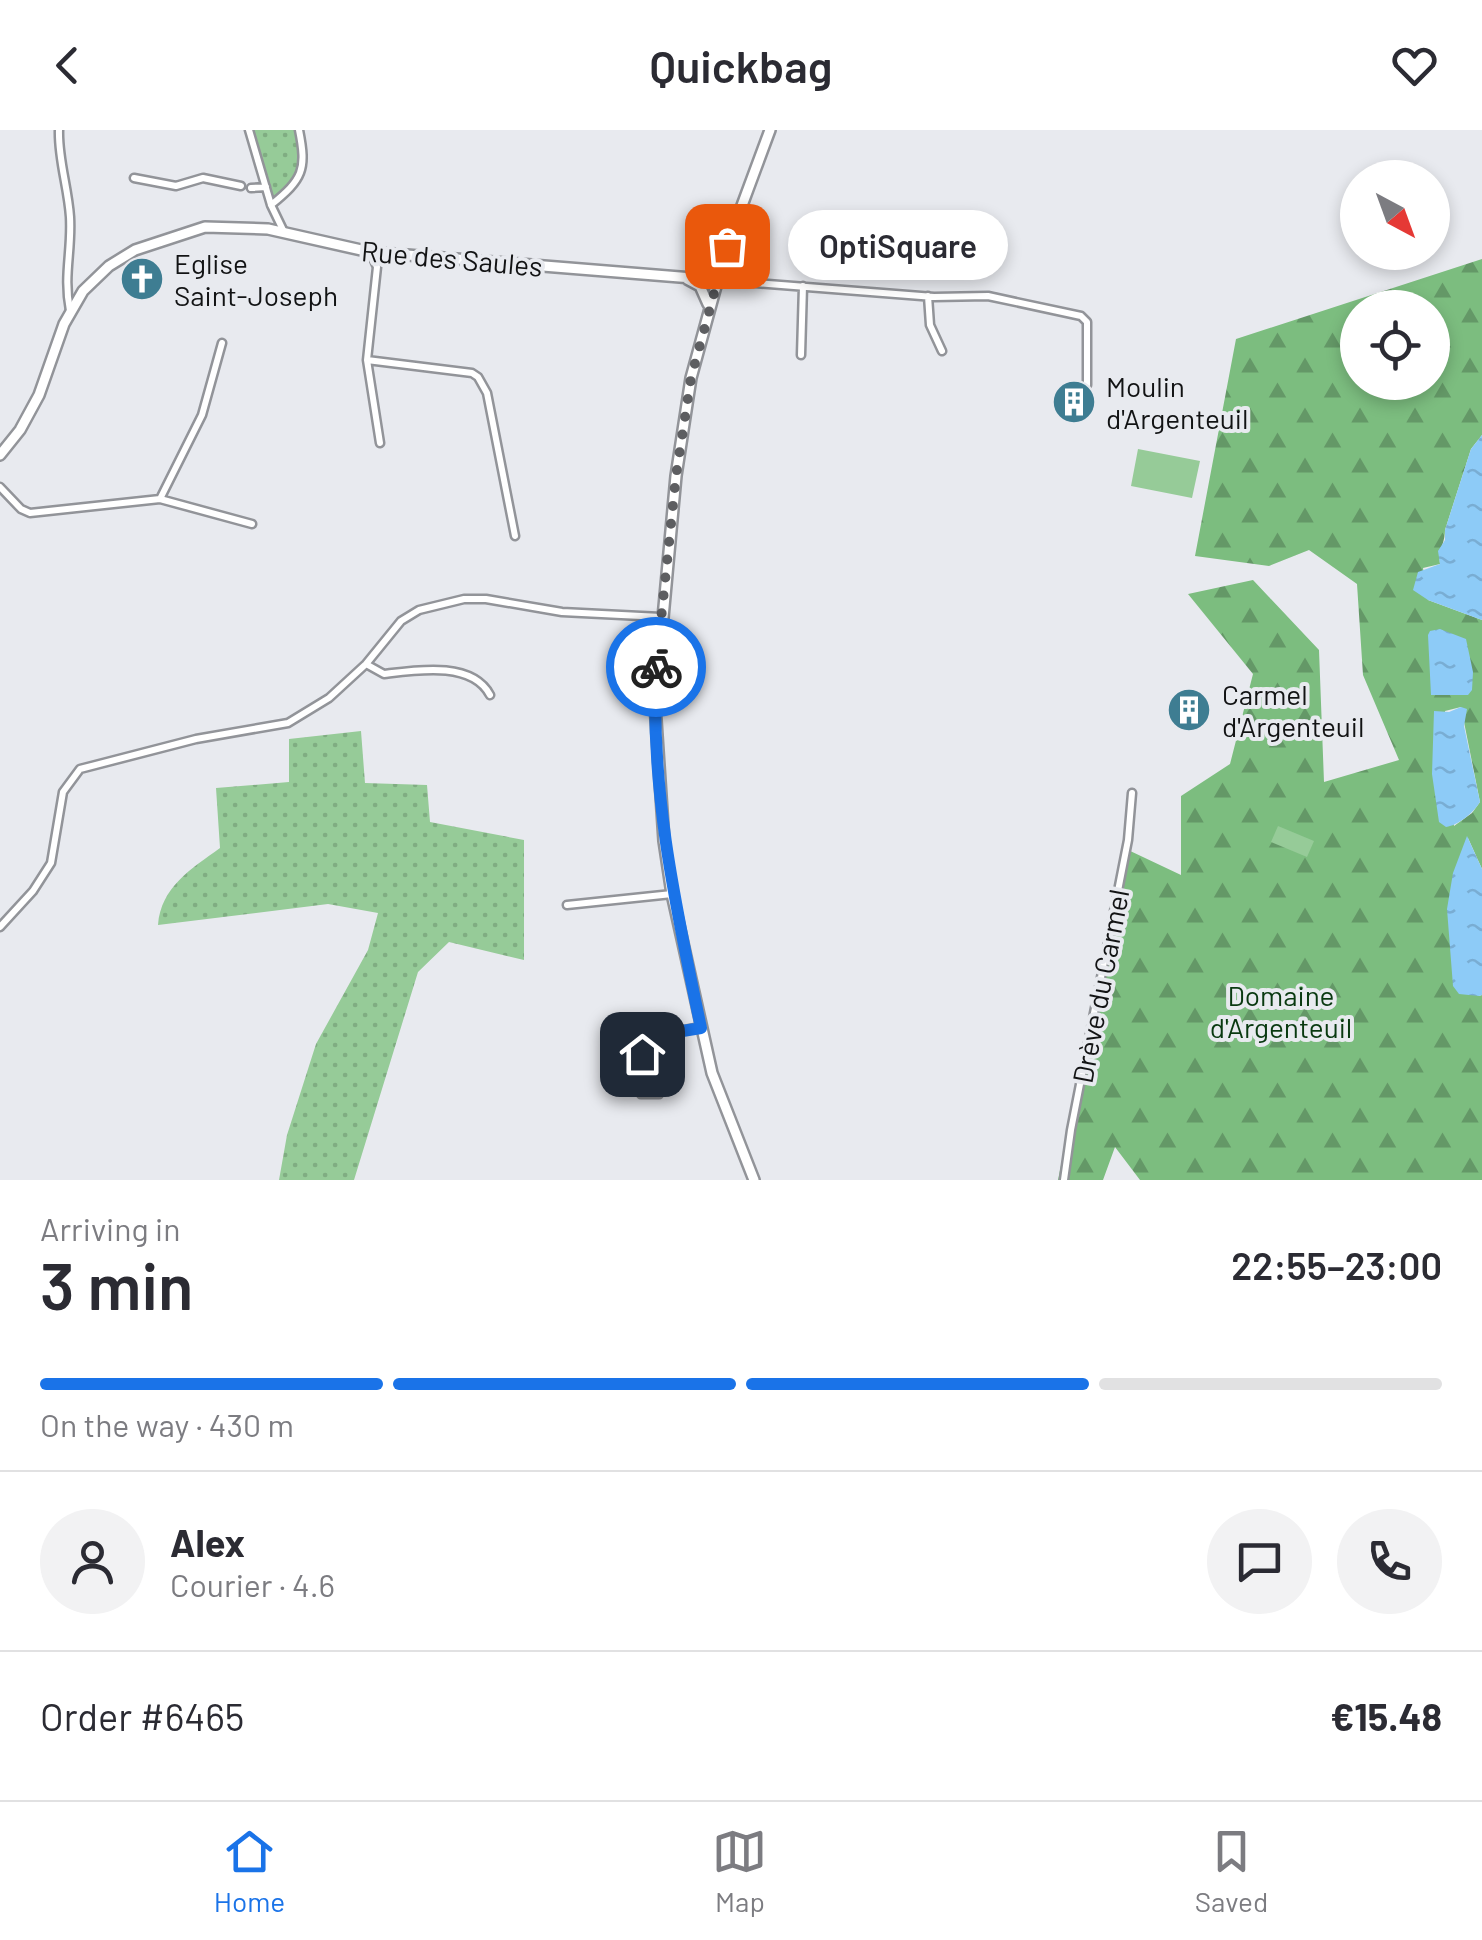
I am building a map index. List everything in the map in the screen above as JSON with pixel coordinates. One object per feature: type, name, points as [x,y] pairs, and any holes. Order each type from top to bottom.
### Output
[{"type":"main road","points":[[754,1180],[720,1098],[672,894],[656,744],[656,670],[676,476],[691,378],[727,246],[770,130]]},
{"type":"main road","name":"Rue des Saules","points":[[0,456],[39,395],[70,311],[96,277],[135,250],[205,227],[268,229],[386,254],[700,282],[717,280]]},
{"type":"main road","points":[[709,307],[700,282],[727,246]]},
{"type":"street","points":[[59,130],[70,222],[65,285],[70,311]]},
{"type":"street","points":[[249,130],[272,207],[286,234]]},
{"type":"street","points":[[268,229],[272,207],[301,174],[304,162],[299,130]]},
{"type":"street","points":[[134,178],[176,186],[203,178],[241,186]]},
{"type":"street","points":[[252,188],[266,187]]},
{"type":"street","points":[[370,252],[377,267]]},
{"type":"street","points":[[380,443],[367,360],[377,267],[386,254]]},
{"type":"street","points":[[717,280],[928,296],[988,296],[1084,318],[1087,385]]},
{"type":"street","points":[[800,355],[803,286]]},
{"type":"street","points":[[928,296],[930,324],[942,351]]},
{"type":"street","points":[[160,499],[202,415],[222,342]]},
{"type":"street","points":[[367,360],[472,373],[478,377],[487,393],[515,536]]},
{"type":"street","points":[[0,487],[30,513],[160,499],[252,524]]},
{"type":"street","points":[[0,928],[33,891],[51,863],[62,792],[80,769],[190,741],[288,723],[329,698],[366,664],[410,614],[431,606],[464,599],[505,601],[562,612],[661,617]]},
{"type":"street","points":[[366,664],[384,674],[407,669],[470,675],[484,682],[490,695]]},
{"type":"street","name":"Drève du Carmel","points":[[1064,1180],[1070,1130],[1128,840],[1132,792]]},
{"type":"street","points":[[567,906],[672,894]]},
{"type":"street","points":[[658,1094],[641,1094],[644,1042],[652,1036],[701,1028]]},
{"type":"green space","points":[[252,130],[296,130],[298,169],[290,184],[273,200]]},
{"type":"green space","name":"Domaine d'Argenteuil","points":[[1482,259],[1482,435],[1471,449],[1445,530],[1440,564],[1423,568],[1428,600],[1482,620],[1482,869],[1468,838],[1479,996],[1482,995],[1482,1180],[1140,1180],[1115,1147],[1103,1180],[1058,1180],[1126,849],[1181,875],[1181,796],[1230,764],[1253,674],[1188,594],[1253,580],[1319,650],[1324,782],[1399,760],[1363,675],[1357,584],[1309,550],[1269,566],[1195,556],[1236,339],[1340,305],[1340,400],[1450,400],[1450,290],[1387,290]],"holes":[[[1461,707],[1480,802],[1454,826],[1445,711]]]},
{"type":"green space","points":[[1138,449],[1200,461],[1192,498],[1131,486]]},
{"type":"green space","points":[[361,731],[365,783],[427,785],[430,822],[524,840],[524,960],[449,942],[418,972],[354,1180],[279,1180],[287,1135],[316,1044],[368,950],[378,913],[328,904],[158,925],[160,912],[179,880],[220,848],[216,788],[289,782],[289,739]]},
{"type":"green space","points":[[1278,826],[1314,841],[1307,857],[1271,842]]},
{"type":"water","points":[[1482,435],[1482,620],[1428,600],[1413,590],[1418,572],[1440,564],[1438,551],[1445,540],[1471,449]]},
{"type":"water","points":[[1440,629],[1466,639],[1473,672],[1468,695],[1431,695],[1428,635]]},
{"type":"water","points":[[1467,709],[1464,726],[1480,802],[1465,818],[1446,827],[1439,822],[1432,774],[1434,711],[1449,712]]},
{"type":"water","points":[[1467,836],[1482,869],[1479,996],[1459,994],[1453,986],[1447,909],[1453,873]]},
{"type":"way so far","points":[[656,667],[676,476],[691,378],[727,246]]},
{"type":"place","name":"OptiSquare","points":[[727,246]]},
{"type":"place","name":"Eglise Saint-Joseph","points":[[142,279]]},
{"type":"place","name":"Moulin d'Argenteuil","points":[[1074,402]]},
{"type":"place","name":"Carmel d'Argenteuil","points":[[1189,710]]},
{"type":"route","points":[[642,1054],[644,1042],[652,1036],[701,1028],[665,854],[656,744],[656,667]]}]
